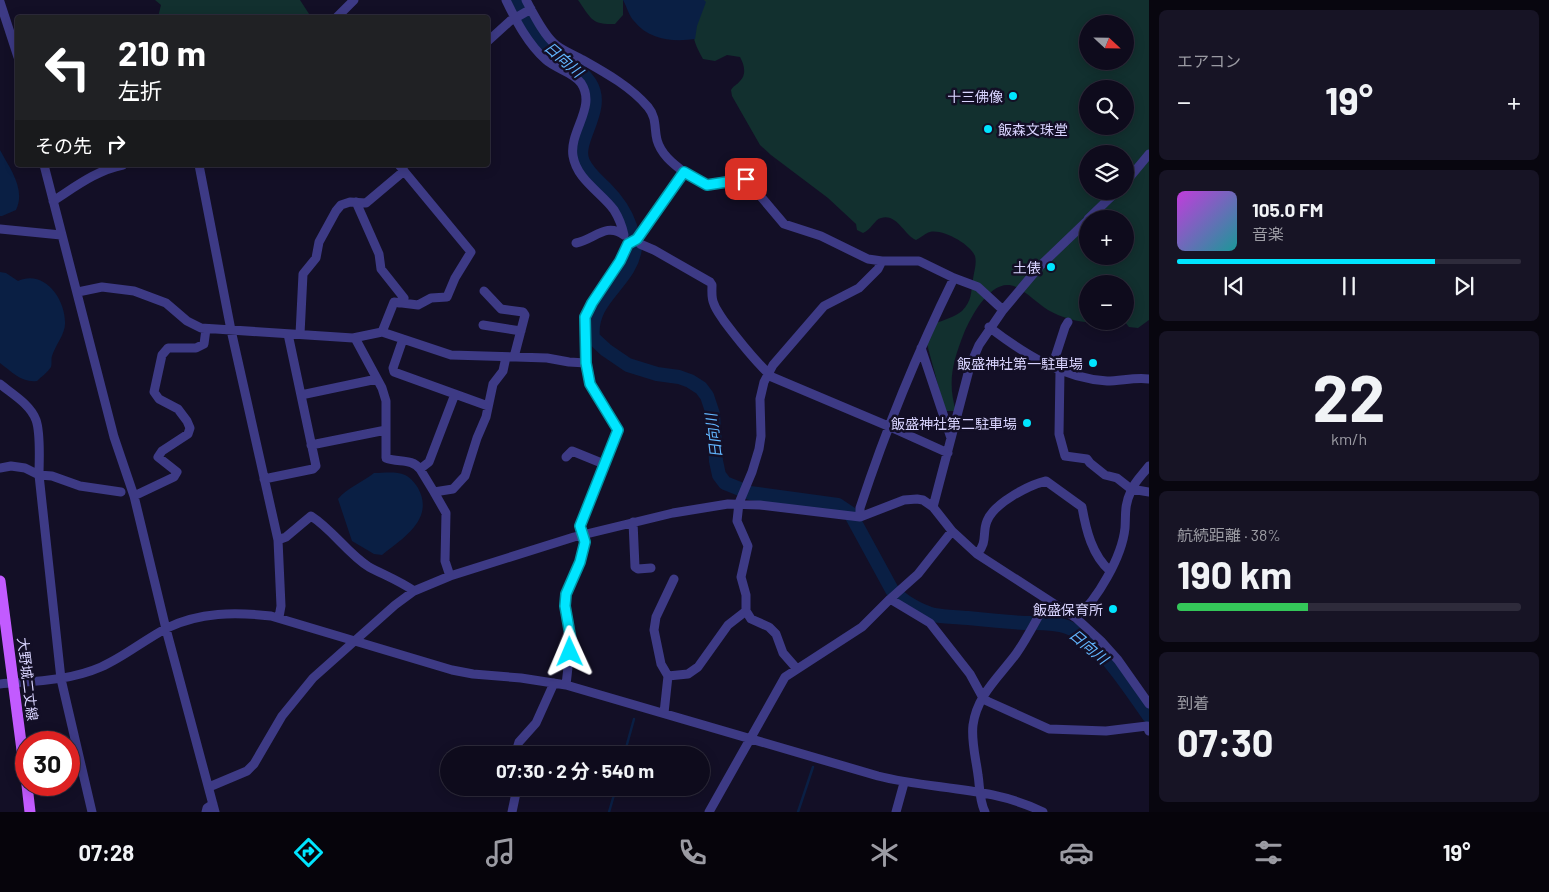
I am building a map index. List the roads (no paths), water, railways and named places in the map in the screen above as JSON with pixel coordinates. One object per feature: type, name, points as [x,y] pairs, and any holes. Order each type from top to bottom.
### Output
[{"type":"main road","name":"大野城二丈線","points":[[0,581],[20,731]]},
{"type":"main road","points":[[28,796],[30,812]]},
{"type":"street","points":[[339,15],[354,0]]},
{"type":"street","points":[[506,0],[529,41],[547,60],[580,82],[586,96],[586,108],[574,141],[573,155],[576,168],[613,210],[621,224],[628,244]]},
{"type":"street","points":[[526,0],[555,44],[615,79],[648,107],[655,117],[657,139],[661,149],[670,161],[684,172],[707,185],[746,179],[784,224],[821,236],[868,259],[919,261],[978,287],[1003,310]]},
{"type":"street","points":[[0,2],[15,48]]},
{"type":"street","points":[[490,39],[515,18],[531,9]]},
{"type":"street","points":[[1134,172],[1149,154]]},
{"type":"street","points":[[45,167],[114,437],[134,496],[166,628],[209,787],[214,808],[207,808],[206,812]]},
{"type":"street","points":[[53,200],[111,167]]},
{"type":"street","points":[[199,167],[231,330],[278,540],[281,606],[279,617]]},
{"type":"street","points":[[300,334],[303,274],[316,258],[319,242],[336,211],[342,205],[350,202],[366,203],[402,168],[471,252],[447,297],[431,298],[418,305],[394,302],[382,332]]},
{"type":"street","points":[[566,685],[571,640],[565,606],[566,594],[580,562],[585,542],[580,526],[618,430],[590,384],[586,363],[585,317],[620,261],[628,244],[637,239],[684,172]]},
{"type":"street","points":[[1097,210],[1108,200]]},
{"type":"street","points":[[356,202],[379,254],[381,269],[404,298],[399,303]]},
{"type":"street","points":[[933,507],[970,366],[979,345],[989,327],[1040,266],[1079,228]]},
{"type":"street","points":[[0,229],[62,235]]},
{"type":"street","points":[[576,243],[584,242],[608,229],[616,229],[624,235]]},
{"type":"street","points":[[637,239],[640,244],[710,282],[714,306],[759,366],[772,377],[948,453]]},
{"type":"street","points":[[797,669],[783,652],[776,634],[769,627],[751,619],[746,611],[746,595],[741,577],[748,546],[737,521],[740,500],[759,450],[761,436],[760,399],[764,382],[773,365],[824,306],[859,288],[878,269],[882,261]]},
{"type":"street","points":[[859,517],[860,508],[888,426],[921,348],[954,278]]},
{"type":"street","points":[[78,292],[102,287],[134,291],[166,304],[187,321],[201,328],[355,338],[382,332],[451,356],[547,358],[586,363]]},
{"type":"street","points":[[434,492],[452,489],[465,476],[486,417],[493,384],[503,371],[510,357],[521,331],[525,315],[523,312],[501,309],[484,291]]},
{"type":"street","points":[[1068,322],[1065,327],[1056,369],[1059,434],[1062,450],[1065,456],[1087,459],[1106,475],[1117,478],[1131,489],[1149,492]]},
{"type":"street","points":[[483,325],[521,331]]},
{"type":"street","points":[[989,327],[1029,355],[1056,369],[1093,379],[1109,381],[1149,379]]},
{"type":"street","points":[[134,496],[174,477],[177,472],[158,457],[162,451],[188,434],[190,428],[178,409],[159,399],[154,392],[162,355],[168,348],[196,348],[204,344],[206,328]]},
{"type":"street","points":[[264,479],[313,469],[316,466],[288,334]]},
{"type":"street","points":[[355,338],[386,400],[386,458],[416,464],[446,513],[445,561],[450,576]]},
{"type":"street","points":[[403,339],[392,368],[394,372],[488,406]]},
{"type":"street","points":[[921,348],[952,438]]},
{"type":"street","points":[[301,395],[377,379]]},
{"type":"street","points":[[0,384],[24,403],[36,420],[39,447],[39,475],[60,679],[92,812]]},
{"type":"street","points":[[420,469],[429,462],[455,394]]},
{"type":"street","points":[[311,445],[386,430]]},
{"type":"street","points":[[566,458],[572,451],[604,464]]},
{"type":"street","points":[[0,468],[11,466],[25,468],[39,475],[52,476],[80,486],[121,492]]},
{"type":"street","points":[[1076,618],[1092,602],[1106,580],[1122,543],[1125,528],[1124,510],[1131,489],[1149,466]]},
{"type":"street","points":[[977,554],[983,548],[987,521],[996,509],[1033,484],[1046,481],[1082,508],[1086,530],[1100,563],[1110,571]]},
{"type":"street","points":[[209,787],[247,771],[254,764],[282,716],[300,692],[355,640],[414,591],[450,576],[583,534],[740,500],[859,517],[904,500],[918,499],[927,502],[952,531],[977,554],[1076,618],[1118,660],[1149,704]]},
{"type":"street","points":[[278,540],[286,537],[311,516],[323,523],[342,545],[369,566],[414,591]]},
{"type":"street","points":[[633,522],[635,568],[651,568]]},
{"type":"street","points":[[709,812],[785,677],[862,627],[918,574],[952,531]]},
{"type":"street","points":[[664,713],[668,676],[661,664],[656,648],[654,630],[656,617],[674,579]]},
{"type":"street","points":[[890,599],[930,623],[970,674],[982,696],[988,701],[1048,729],[1106,731],[1148,727]]},
{"type":"street","points":[[985,812],[980,792],[973,727],[976,711],[982,696],[1016,653],[1047,601]]},
{"type":"street","points":[[668,676],[688,674],[698,667],[728,626],[746,611]]},
{"type":"street","points":[[0,684],[60,679],[81,674],[102,667],[166,628],[199,617],[240,612],[279,617],[420,662],[452,670],[566,685],[904,783],[980,792],[1023,803],[1043,812]]},
{"type":"street","points":[[518,746],[519,742],[536,723],[554,683]]},
{"type":"street","points":[[896,812],[904,783]]},
{"type":"street","points":[[512,812],[515,796]]},
{"type":"water","points":[[623,0],[704,0],[706,2],[697,26],[695,39],[670,40],[654,36],[640,27],[632,19]]},
{"type":"water","points":[[0,150],[16,179],[19,194],[16,210],[2,216],[0,216]]},
{"type":"water","points":[[0,272],[6,273],[18,281],[28,278],[45,283],[52,289],[62,305],[65,324],[63,332],[52,356],[51,367],[37,381],[22,379],[0,363]]},
{"type":"water","points":[[374,473],[394,473],[407,476],[417,486],[422,499],[420,518],[414,527],[382,555],[374,554],[352,541],[338,499]]},
{"type":"waterway","name":"日向川","points":[[515,0],[547,47],[581,72],[590,83],[594,93],[595,104],[582,145],[581,154],[583,162],[626,215],[634,239],[635,248],[632,260],[597,312],[593,324],[593,338],[606,350],[628,365],[657,374],[679,377],[701,388],[707,396],[713,414],[716,461],[719,475],[725,483],[750,493],[838,505],[850,513],[892,590],[906,602],[923,611],[942,616],[1057,624],[1079,633],[1102,653],[1113,666],[1149,716]]},
{"type":"waterway","points":[[626,746],[634,719]]},
{"type":"waterway","points":[[798,812],[813,767]]},
{"type":"waterway","points":[[609,812],[614,796]]},
{"type":"place","name":"十三佛像","points":[[1013,96]]},
{"type":"place","name":"飯森文珠堂","points":[[988,129]]},
{"type":"place","name":"土俵","points":[[1051,267]]},
{"type":"place","name":"飯盛神社第一駐車場","points":[[1093,363]]},
{"type":"place","name":"飯盛神社第二駐車場","points":[[1027,423]]},
{"type":"place","name":"飯盛保育所","points":[[1113,609]]}]
